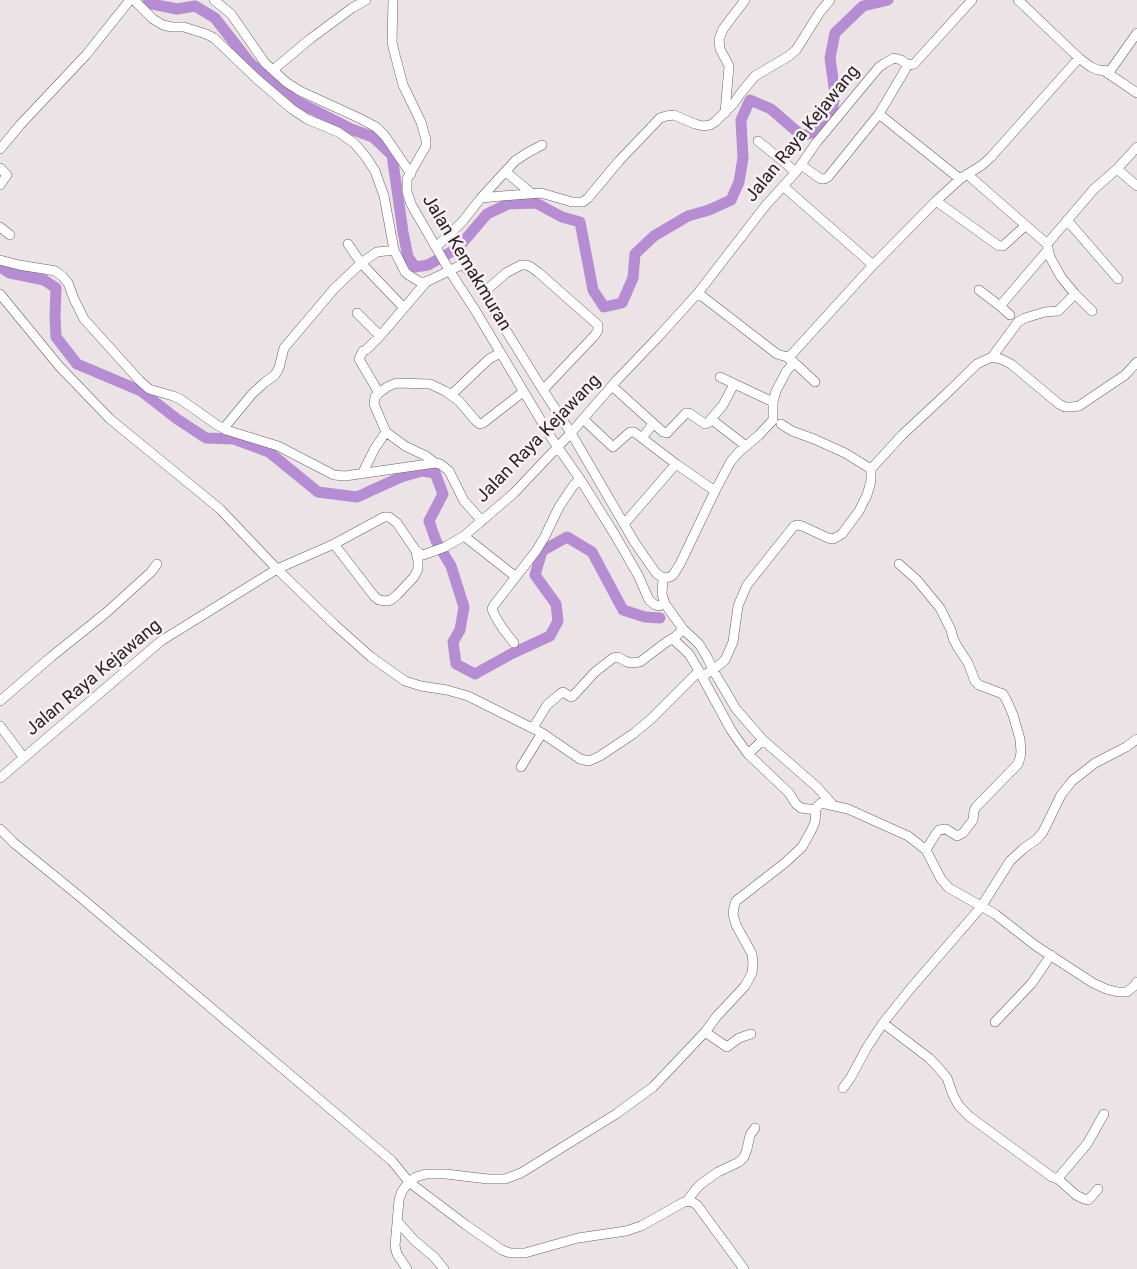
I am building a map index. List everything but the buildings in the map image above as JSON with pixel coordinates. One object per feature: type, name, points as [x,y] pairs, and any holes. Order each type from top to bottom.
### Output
[{"type":"street","points":[[0,149],[86,55],[130,0]]},
{"type":"street","points":[[134,0],[153,19],[163,25],[184,27],[214,38],[239,62],[280,88],[300,90],[376,127],[385,136],[410,174]]},
{"type":"street","points":[[214,0],[232,14],[266,63],[273,70],[280,88],[292,109],[307,119],[338,132],[354,143],[366,157],[375,171],[384,196],[394,250],[410,276],[420,282],[427,281]]},
{"type":"street","points":[[273,70],[310,39],[366,0]]},
{"type":"street","name":"Jalan Kemakmuran","points":[[393,0],[392,42],[394,51],[404,85],[421,122],[426,140],[426,146],[407,179],[408,198],[524,392],[615,534],[638,575],[649,600],[658,606],[665,604]]},
{"type":"street","points":[[725,113],[729,66],[720,49],[719,39],[723,29],[745,0]]},
{"type":"street","points":[[481,198],[541,193],[572,202],[583,202],[660,118],[674,116],[703,126],[710,125],[725,113],[755,76],[796,50],[830,0]]},
{"type":"street","points":[[758,141],[799,169],[821,179],[826,178],[879,114],[908,65],[914,64],[918,60],[972,0]]},
{"type":"street","points":[[1018,0],[1079,58],[1098,70],[1106,72],[1137,93]]},
{"type":"street","points":[[1106,72],[1110,72],[1136,37]]},
{"type":"street","name":"Jalan Raya Kejawang","points":[[0,778],[161,641],[277,569],[334,544],[384,517],[389,517],[397,523],[416,551],[423,555],[445,547],[464,536],[514,493],[698,293],[766,205],[799,169],[816,144],[879,67],[894,58],[908,65]]},
{"type":"street","points":[[443,258],[466,267],[469,271],[635,543],[656,573],[663,578],[670,577],[676,571],[731,461],[773,420],[773,402],[776,391],[792,354],[936,201],[964,176],[991,157],[1079,58]]},
{"type":"street","points":[[879,114],[964,176],[1025,226],[1047,247],[1061,277],[1092,311]]},
{"type":"street","points":[[379,393],[359,359],[362,351],[366,350],[380,336],[422,288],[443,258],[462,222],[481,198],[515,161],[542,145]]},
{"type":"street","points":[[1000,306],[1067,220],[1094,189],[1117,170],[1137,147]]},
{"type":"street","points":[[0,168],[7,175],[0,185]]},
{"type":"street","points":[[1117,170],[1137,186]]},
{"type":"street","points":[[506,172],[531,193]]},
{"type":"street","points":[[784,186],[873,266]]},
{"type":"street","points":[[936,201],[999,246],[1003,246],[1025,226]]},
{"type":"street","points":[[1067,220],[1118,279]]},
{"type":"street","points":[[0,226],[10,235]]},
{"type":"street","points":[[348,244],[361,263],[404,308]]},
{"type":"street","points":[[224,428],[252,394],[277,373],[284,350],[290,341],[334,289],[368,257],[378,252],[394,250]]},
{"type":"street","points":[[0,260],[55,271],[62,276],[68,283],[84,319],[139,380],[150,389],[180,399],[217,425],[278,446],[334,475],[362,474],[435,463]]},
{"type":"street","points":[[484,293],[506,273],[521,265],[526,265],[531,267],[598,325],[595,335],[543,390]]},
{"type":"street","points":[[979,290],[1010,315]]},
{"type":"street","points":[[698,293],[777,354],[791,360],[815,382]]},
{"type":"street","points":[[0,294],[59,366],[110,419],[220,509],[277,569],[371,657],[405,681],[468,696],[532,728],[580,759],[588,761],[600,756],[633,734],[706,672],[725,660],[733,642],[738,606],[747,585],[795,526],[802,526],[828,538],[834,539],[842,534],[859,511],[867,494],[872,480],[871,468],[902,435],[977,364],[992,357],[1018,322],[1045,312],[1058,311],[1075,294]]},
{"type":"street","points":[[357,313],[380,336]]},
{"type":"street","points":[[451,395],[489,359],[513,343]]},
{"type":"street","points":[[992,357],[1012,364],[1059,404],[1072,408],[1079,406],[1125,375],[1137,362]]},
{"type":"street","points":[[720,377],[773,402]]},
{"type":"street","points":[[482,521],[464,501],[449,471],[426,456],[405,446],[386,432],[374,404],[375,397],[387,387],[396,383],[430,384],[451,395],[480,424],[524,392]]},
{"type":"street","points":[[612,386],[653,424],[666,433],[687,413],[705,424],[708,423],[723,405],[734,384]]},
{"type":"street","points":[[711,418],[746,446]]},
{"type":"street","points":[[583,420],[613,447],[630,432],[633,432],[715,491]]},
{"type":"street","points":[[642,438],[653,424]]},
{"type":"street","points":[[781,424],[792,431],[832,446],[871,468]]},
{"type":"street","points":[[362,474],[375,448],[386,432]]},
{"type":"street","points":[[624,524],[676,464]]},
{"type":"street","points":[[514,643],[492,609],[536,551],[559,507],[580,479]]},
{"type":"street","points":[[464,536],[516,577]]},
{"type":"street","points":[[334,544],[374,596],[386,602],[397,595],[414,577],[418,569],[416,551]]},
{"type":"street","points":[[0,701],[107,612],[151,572],[157,564]]},
{"type":"street","points":[[899,564],[917,580],[940,608],[975,681],[979,685],[1003,694],[1014,715],[1020,739],[1020,758],[1014,768],[976,807],[973,820],[963,833],[957,836],[946,829],[939,830],[926,850]]},
{"type":"street","points":[[663,578],[662,594],[665,604],[683,629],[703,650],[706,672],[731,730],[749,753],[789,794],[796,804],[801,808],[813,810],[821,803],[848,809],[908,836],[926,850],[941,879],[949,888],[995,914],[1051,956],[1093,983],[1106,989],[1127,992],[1137,982]]},
{"type":"street","points":[[532,728],[548,705],[560,694],[563,692],[571,697],[573,696],[595,672],[616,656],[630,663],[640,662],[683,629]]},
{"type":"street","points":[[673,638],[706,672],[715,673],[736,709],[761,742],[817,787],[833,805]]},
{"type":"street","points":[[0,726],[24,758]]},
{"type":"street","points":[[521,767],[541,734]]},
{"type":"street","points":[[843,1088],[883,1023],[981,907],[1010,861],[1037,839],[1061,796],[1072,781],[1095,763],[1137,739]]},
{"type":"street","points":[[749,753],[761,742]]},
{"type":"street","points":[[1126,747],[1137,752]]},
{"type":"street","points":[[407,1269],[394,1246],[399,1200],[402,1190],[409,1182],[426,1174],[505,1179],[521,1173],[637,1100],[653,1087],[705,1032],[745,986],[752,973],[752,954],[736,925],[733,914],[736,901],[802,847],[816,822],[813,810]]},
{"type":"street","points":[[0,829],[14,843],[392,1161],[409,1182],[502,1250],[510,1253],[524,1254],[578,1238],[626,1231],[641,1226],[687,1201],[701,1184],[718,1172],[740,1162],[747,1149],[750,1135],[755,1128]]},
{"type":"street","points":[[995,1022],[1032,983],[1051,956]]},
{"type":"street","points":[[883,1023],[936,1065],[947,1078],[959,1106],[970,1117],[1052,1178],[1058,1178],[1084,1200],[1088,1200],[1098,1189]]},
{"type":"street","points":[[705,1032],[727,1047],[739,1038],[751,1034]]},
{"type":"street","points":[[1058,1178],[1087,1144],[1104,1114]]},
{"type":"street","points":[[687,1201],[692,1201],[697,1205],[744,1269]]},
{"type":"street","points":[[398,1222],[444,1269]]},
{"type":"waterway","points":[[148,0],[152,4],[177,9],[195,6],[215,18],[250,63],[296,101],[351,129],[373,137],[392,155],[408,257],[415,267],[428,265],[458,248],[487,214],[508,204],[536,203],[562,217],[580,222],[593,290],[604,307],[622,303],[633,278],[635,254],[654,236],[688,216],[709,210],[731,200],[739,182],[743,158],[741,120],[750,100],[771,109],[802,136],[814,132],[832,113],[835,94],[830,58],[835,33],[863,6],[888,0]]},
{"type":"waterway","points":[[0,267],[10,273],[44,280],[56,288],[56,337],[77,364],[141,391],[177,419],[206,438],[234,439],[269,452],[318,492],[357,497],[401,477],[422,471],[435,473],[443,494],[429,521],[436,541],[451,566],[464,607],[460,630],[453,642],[456,664],[475,674],[511,654],[550,636],[558,621],[556,604],[535,575],[542,551],[567,537],[592,552],[623,610],[645,617],[660,618]]}]
